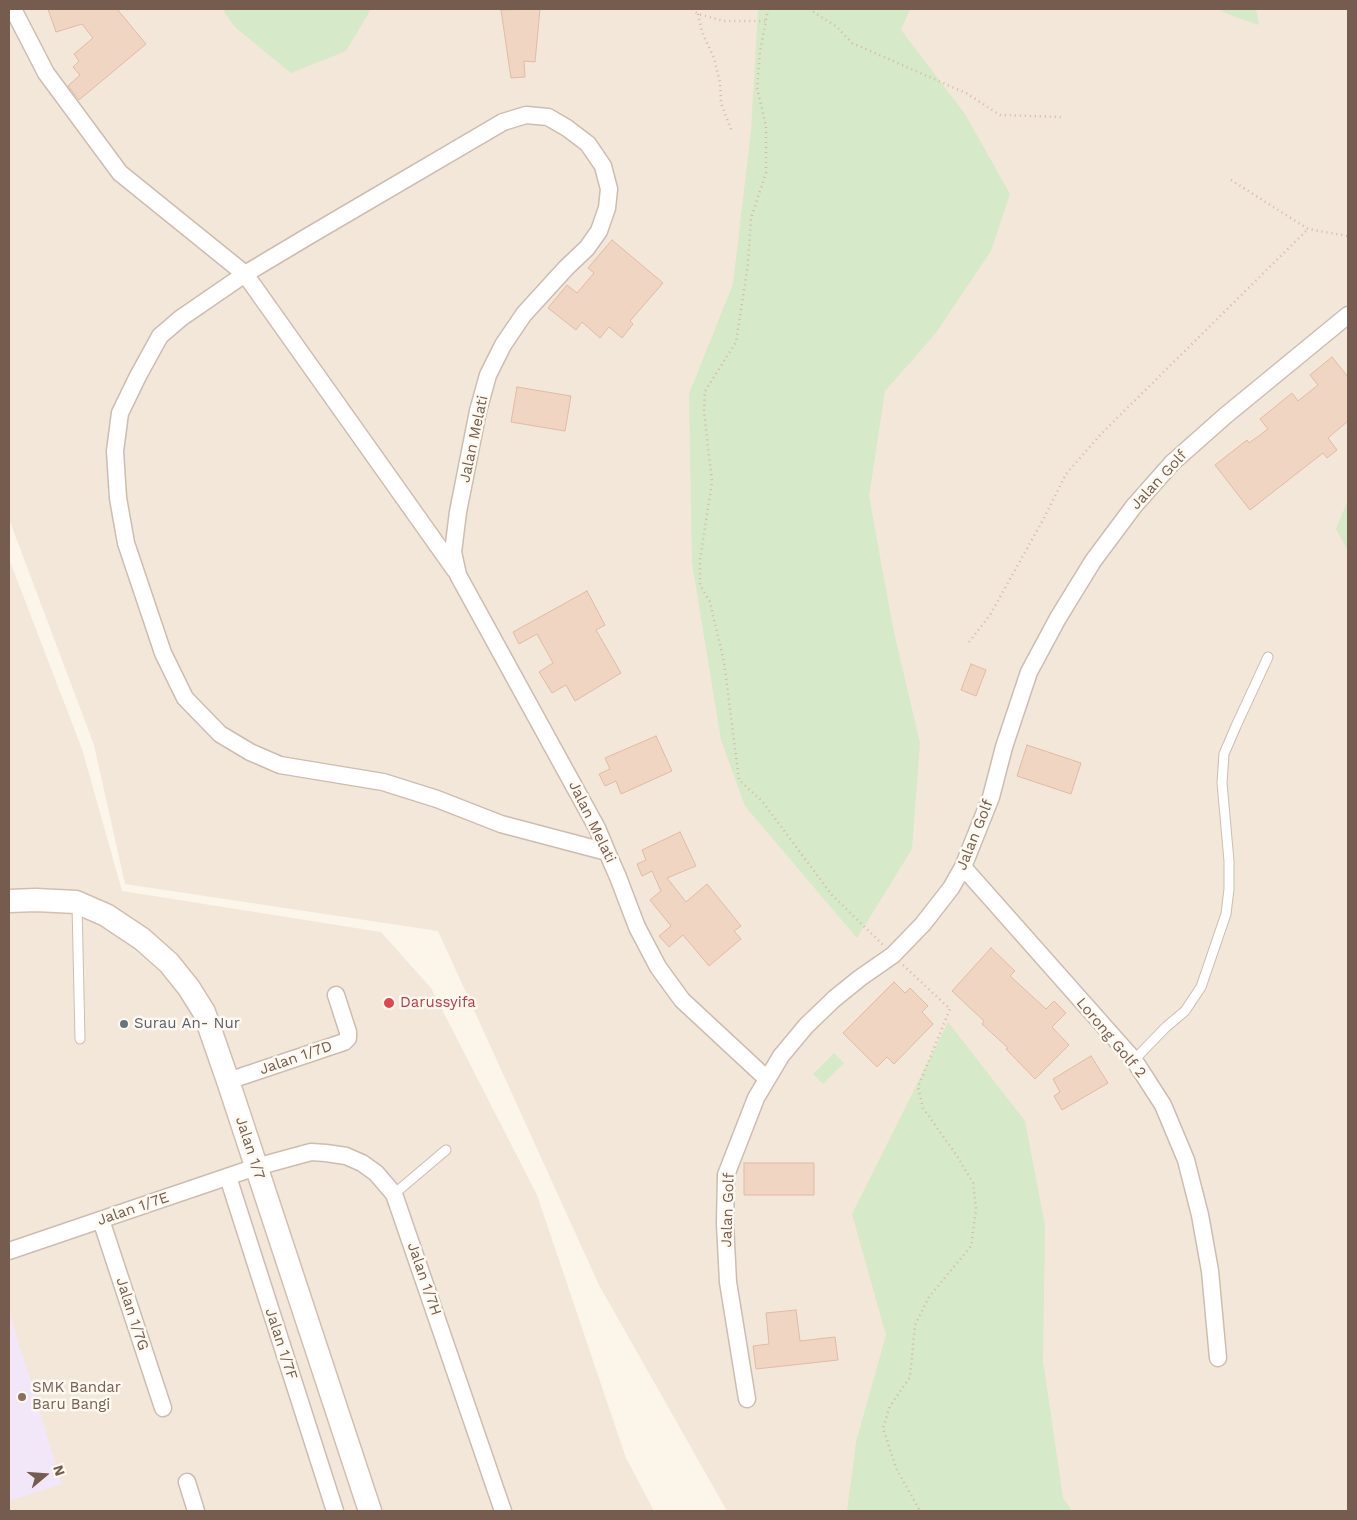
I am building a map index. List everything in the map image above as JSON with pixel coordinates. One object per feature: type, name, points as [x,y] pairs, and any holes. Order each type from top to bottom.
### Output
[{"type":"street","points":[[13,9],[46,73],[120,173],[245,274],[458,575]]},
{"type":"street","name":"Jalan Melati","points":[[608,852],[501,824],[437,799],[383,782],[280,765],[250,752],[220,734],[185,698],[163,653],[126,543],[118,498],[115,451],[120,413],[160,336],[181,318],[245,274],[503,122],[526,115],[548,117],[567,128],[588,144],[603,166],[610,189],[607,208],[598,231],[587,248],[524,314],[503,345],[488,374],[478,411],[458,512],[453,552],[458,575],[597,828],[608,852],[637,927],[658,966],[682,1000],[767,1079]]},
{"type":"street","name":"Jalan Golf","points":[[748,1399],[728,1282],[725,1223],[726,1175],[756,1098],[781,1056],[806,1026],[854,983],[893,955],[923,924],[951,888],[964,867],[991,797],[1004,746],[1029,672],[1058,618],[1093,561],[1134,506],[1172,463],[1225,416],[1348,315]]},
{"type":"street","name":"Lorong Golf 2","points":[[964,867],[1134,1060],[1163,1105],[1186,1160],[1200,1215],[1210,1271],[1218,1358]]},
{"type":"street","name":"Jalan 1/7","points":[[9,901],[76,902],[106,915],[142,939],[169,963],[189,988],[204,1012],[370,1511]]},
{"type":"street","name":"Jalan 1/7D","points":[[228,1081],[344,1042],[348,1038],[348,1032],[336,995]]},
{"type":"street","name":"Jalan 1/7H","points":[[256,1167],[311,1152],[326,1152],[346,1156],[362,1163],[376,1173],[394,1194],[502,1511]]},
{"type":"street","name":"Jalan 1/7E","points":[[9,1251],[256,1167]]},
{"type":"street","name":"Jalan 1/7F","points":[[228,1177],[335,1511]]},
{"type":"street","name":"Jalan 1/7G","points":[[101,1220],[163,1408]]},
{"type":"street","points":[[186,1482],[196,1511]]},
{"type":"lane","points":[[1134,1060],[1166,1026],[1185,1011],[1202,987],[1217,942],[1226,914],[1229,889],[1229,861],[1222,783],[1224,754],[1268,657]]},
{"type":"lane","points":[[76,902],[80,1039]]},
{"type":"lane","points":[[394,1194],[446,1150]]},
{"type":"path","points":[[692,9],[698,14],[724,21],[766,21]]},
{"type":"path","points":[[768,9],[760,52],[757,88],[766,126],[766,173],[751,218],[748,264],[736,342],[706,391],[704,411],[712,482],[700,560],[700,585],[710,602],[724,662],[739,780],[762,800],[832,895],[950,1009],[918,1087],[923,1108],[957,1156],[973,1183],[976,1209],[971,1246],[929,1297],[915,1325],[910,1377],[890,1406],[883,1428],[896,1468],[920,1511]]},
{"type":"path","points":[[809,9],[837,27],[852,43],[966,93],[1000,115],[1061,117]]},
{"type":"path","points":[[698,14],[702,32],[714,58],[720,82],[722,102],[732,132]]},
{"type":"path","points":[[1231,180],[1308,228],[1348,236]]},
{"type":"path","points":[[969,642],[990,615],[1044,518],[1066,474],[1101,434],[1308,228]]},
{"type":"shaded area","points":[[9,9],[1348,9],[1348,1511],[727,1511],[599,1285],[438,931],[125,884],[94,745],[9,519]]},
{"type":"shaded area","points":[[9,559],[82,749],[122,891],[381,932],[431,988],[537,1195],[626,1458],[654,1511],[9,1511]]},
{"type":"shaded area","name":"SMK Bandar Baru Bangi","points":[[9,1311],[62,1484],[9,1501]]},
{"type":"green space","points":[[222,9],[371,9],[346,51],[291,73],[236,28]]},
{"type":"green space","points":[[758,9],[910,9],[901,30],[965,114],[1010,194],[991,251],[935,334],[885,391],[869,496],[893,628],[920,743],[912,849],[857,938],[745,806],[721,740],[692,563],[689,394],[733,284],[751,131]]},
{"type":"green space","points":[[1217,9],[1256,9],[1259,25],[1235,17]]},
{"type":"green space","points":[[1348,500],[1348,551],[1336,529]]},
{"type":"green space","points":[[948,1022],[1025,1121],[1045,1226],[1043,1361],[1063,1498],[1072,1511],[847,1511],[856,1442],[886,1335],[852,1214]]},
{"type":"green space","points":[[834,1053],[844,1063],[823,1084],[813,1074]]},
{"type":"building","points":[[48,9],[117,9],[146,44],[79,100],[68,86],[80,75],[73,67],[79,61],[74,54],[93,38],[82,24],[56,32]]},
{"type":"building","points":[[540,9],[535,62],[524,61],[525,77],[511,78],[501,10]]},
{"type":"building","points":[[612,240],[663,283],[630,321],[633,324],[622,338],[609,327],[600,338],[582,322],[576,330],[548,308],[567,285],[577,293],[594,273],[588,268]]},
{"type":"building","points":[[1332,357],[1348,377],[1348,421],[1328,438],[1337,450],[1327,458],[1323,453],[1250,510],[1215,465],[1247,440],[1249,443],[1268,429],[1260,419],[1292,393],[1298,401],[1318,385],[1310,375]]},
{"type":"building","points":[[517,387],[571,396],[565,431],[511,422]]},
{"type":"building","points":[[587,591],[605,625],[596,630],[621,673],[575,701],[566,685],[552,693],[539,672],[553,663],[537,634],[519,644],[513,632]]},
{"type":"building","points":[[971,664],[986,670],[976,696],[961,690]]},
{"type":"building","points":[[656,736],[672,771],[621,794],[616,781],[605,786],[599,774],[610,769],[605,758]]},
{"type":"building","points":[[1027,745],[1081,763],[1071,794],[1017,776]]},
{"type":"building","points":[[680,832],[696,866],[667,878],[686,902],[707,884],[741,926],[734,931],[741,939],[709,966],[683,935],[669,947],[659,936],[671,926],[650,900],[661,891],[652,871],[642,876],[637,864],[646,860],[642,850]]},
{"type":"building","points":[[991,948],[1015,971],[1010,976],[1046,1009],[1054,1001],[1066,1013],[1052,1027],[1069,1045],[1035,1079],[1006,1049],[1008,1048],[982,1024],[984,1021],[952,991]]},
{"type":"building","points":[[894,982],[905,993],[910,988],[928,1006],[922,1012],[933,1024],[894,1064],[887,1057],[877,1067],[843,1033]]},
{"type":"building","points":[[1091,1056],[1108,1083],[1062,1110],[1054,1096],[1060,1092],[1053,1079]]},
{"type":"building","points":[[744,1163],[814,1163],[814,1195],[744,1195]]},
{"type":"building","points":[[796,1310],[800,1341],[835,1337],[838,1360],[756,1369],[753,1346],[769,1344],[766,1313]]},
{"type":"place","name":"Darussyifa","points":[[389,1003]]},
{"type":"place","name":"Surau An- Nur","points":[[124,1024]]},
{"type":"place","name":"SMK Bandar Baru Bangi","points":[[22,1397]]}]
